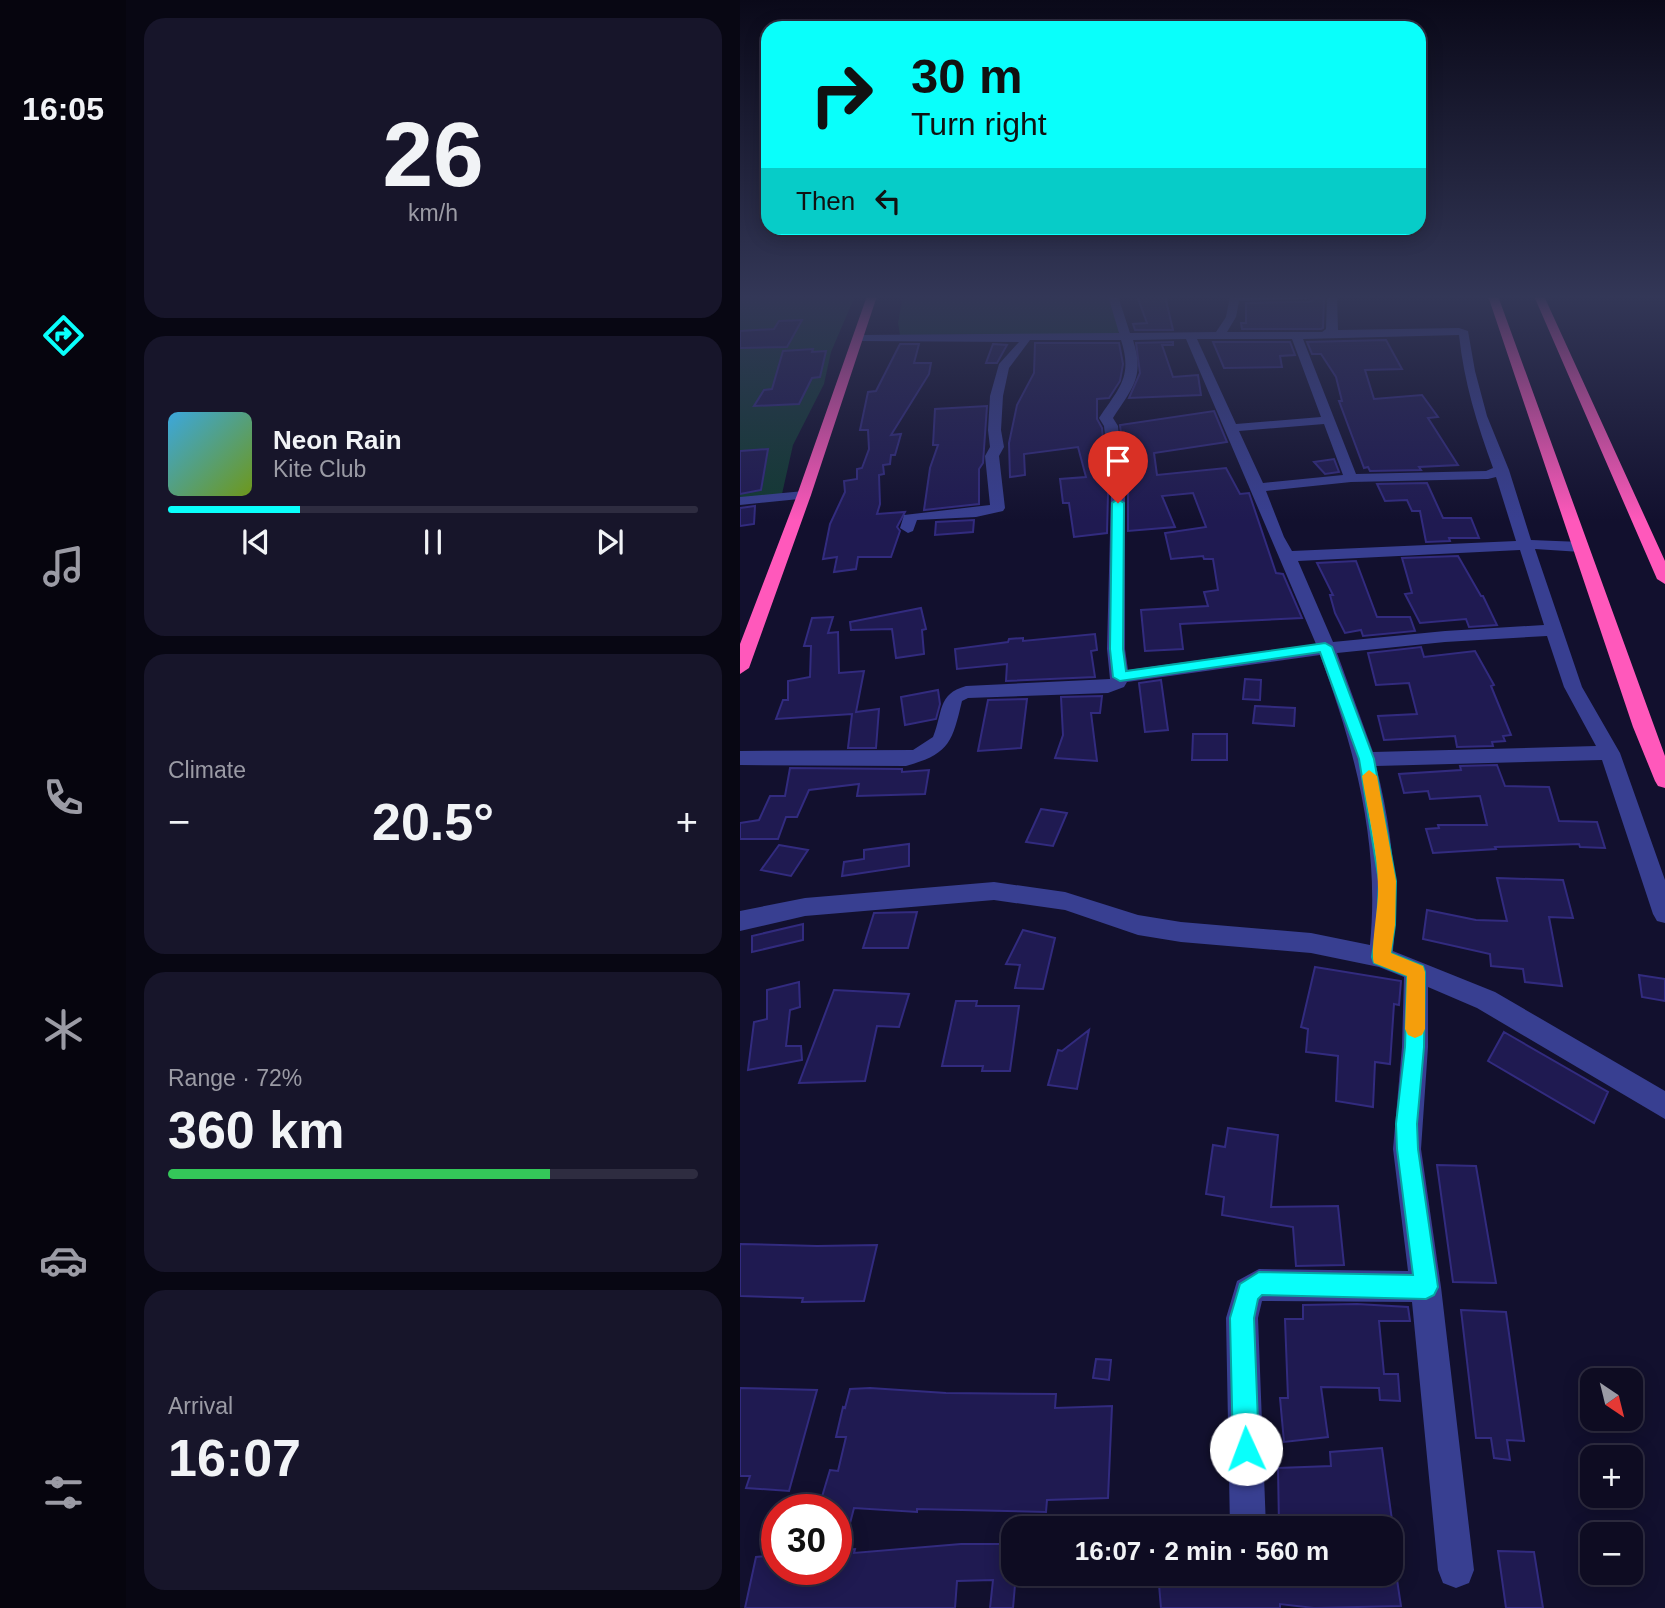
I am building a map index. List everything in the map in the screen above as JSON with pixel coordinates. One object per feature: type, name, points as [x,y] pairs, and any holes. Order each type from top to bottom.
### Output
[{"type":"highway","points":[[740,668],[847,371]]},
{"type":"highway","points":[[1519,371],[1643,727],[1665,780]]},
{"type":"highway","points":[[1572,371],[1665,579]]},
{"type":"street","points":[[908,528],[909,518],[915,516],[976,513],[998,508],[992,456],[997,447],[993,437],[1002,371]]},
{"type":"street","points":[[740,758],[906,759],[929,753],[942,741],[956,696],[966,692],[1108,687],[1117,683],[1120,677],[1116,649],[1118,494],[1111,426],[1106,418],[1131,380],[1132,371]]},
{"type":"street","points":[[1205,371],[1276,537],[1288,555],[1366,759],[1387,881],[1386,925],[1381,957]]},
{"type":"street","points":[[1309,371],[1351,478]]},
{"type":"street","points":[[1469,371],[1499,476],[1526,546],[1573,687],[1610,753],[1665,915]]},
{"type":"street","points":[[1230,428],[1327,420]]},
{"type":"street","points":[[1257,488],[1351,478],[1499,476]]},
{"type":"street","points":[[740,501],[804,495]]},
{"type":"street","points":[[1288,555],[1302,557],[1456,547],[1581,547]]},
{"type":"street","points":[[1120,677],[1325,647],[1468,632],[1554,629]]},
{"type":"street","points":[[1366,759],[1610,753]]},
{"type":"street","points":[[740,921],[805,907],[994,891],[1065,901],[1137,925],[1181,932],[1311,943],[1381,957],[1486,1000],[1665,1106]]},
{"type":"street","points":[[1416,972],[1415,1047],[1407,1149],[1426,1287],[1456,1570]]},
{"type":"street","points":[[1248,1516],[1242,1318],[1248,1292],[1259,1284],[1426,1287]]},
{"type":"green space","points":[[740,371],[827,371],[824,384],[793,445],[782,494],[740,498]]},
{"type":"building","points":[[777,371],[821,371],[820,377],[812,378],[799,404],[754,406],[764,390],[772,389]]},
{"type":"building","points":[[886,371],[930,371],[891,435],[901,434],[895,455],[891,455],[890,464],[883,465],[884,474],[879,475],[880,504],[877,514],[905,512],[897,527],[900,531],[891,557],[858,557],[856,569],[834,572],[837,557],[823,559],[830,524],[845,492],[844,481],[857,479],[857,469],[862,468],[869,449],[868,430],[860,430],[868,392],[876,391]]},
{"type":"building","points":[[1122,371],[1120,381],[1109,398],[1097,399],[1097,419],[1102,428],[1108,493],[1107,533],[1074,537],[1069,503],[1063,503],[1060,479],[1086,477],[1078,447],[1024,454],[1025,475],[1010,477],[1009,443],[1017,405],[1034,373]]},
{"type":"building","points":[[1171,371],[1173,377],[1198,375],[1201,395],[1129,398],[1140,373]]},
{"type":"building","points":[[1332,371],[1365,371],[1374,399],[1422,395],[1438,417],[1428,418],[1458,465],[1419,467],[1421,470],[1370,471],[1368,467],[1364,468],[1339,401],[1342,401]]},
{"type":"building","points":[[987,406],[983,463],[979,469],[979,504],[924,510],[930,468],[938,445],[933,445],[935,409]]},
{"type":"building","points":[[1214,411],[1227,442],[1154,453],[1157,475],[1226,468],[1240,494],[1249,493],[1276,573],[1283,574],[1302,618],[1180,624],[1183,649],[1145,651],[1141,610],[1208,606],[1204,592],[1218,590],[1213,559],[1204,559],[1203,556],[1171,559],[1165,533],[1206,527],[1193,493],[1162,496],[1175,527],[1128,531],[1128,493],[1120,425]]},
{"type":"building","points":[[768,449],[761,490],[740,494],[740,451]]},
{"type":"building","points":[[1334,459],[1339,472],[1325,474],[1314,462]]},
{"type":"building","points":[[1427,483],[1443,518],[1471,518],[1479,538],[1449,538],[1450,541],[1426,542],[1420,511],[1412,511],[1407,500],[1385,501],[1377,484]]},
{"type":"building","points":[[755,506],[754,524],[740,526],[740,508]]},
{"type":"building","points":[[974,520],[973,532],[935,535],[936,522]]},
{"type":"building","points":[[1458,556],[1497,625],[1469,627],[1466,619],[1420,623],[1405,594],[1412,593],[1402,558]]},
{"type":"building","points":[[1356,561],[1377,617],[1410,617],[1415,631],[1363,636],[1361,630],[1345,633],[1335,613],[1330,595],[1333,595],[1317,563]]},
{"type":"building","points":[[921,608],[926,629],[922,630],[924,654],[896,658],[892,629],[851,630],[850,622]]},
{"type":"building","points":[[833,617],[828,633],[838,632],[839,673],[864,671],[856,712],[879,709],[876,748],[848,748],[852,714],[776,719],[783,700],[788,700],[788,681],[810,677],[811,646],[804,646],[812,618]]},
{"type":"building","points":[[1095,634],[1097,650],[1091,651],[1095,677],[1006,681],[1007,664],[957,669],[955,649],[1008,642],[1009,639],[1023,638],[1023,641]]},
{"type":"building","points":[[1421,647],[1424,657],[1475,651],[1494,685],[1491,686],[1511,735],[1503,736],[1505,741],[1492,742],[1493,746],[1457,747],[1455,736],[1384,740],[1378,716],[1417,714],[1409,683],[1376,685],[1368,653]]},
{"type":"building","points":[[1245,679],[1261,680],[1260,700],[1243,699]]},
{"type":"building","points":[[1161,680],[1168,730],[1145,732],[1139,683]]},
{"type":"building","points":[[938,690],[940,704],[936,719],[905,725],[901,697]]},
{"type":"building","points":[[1102,696],[1100,713],[1091,713],[1097,761],[1055,758],[1063,735],[1061,697]]},
{"type":"building","points":[[1027,699],[1021,748],[978,751],[988,700]]},
{"type":"building","points":[[1255,706],[1295,708],[1294,726],[1253,723]]},
{"type":"building","points":[[1193,734],[1227,734],[1227,760],[1192,760]]},
{"type":"building","points":[[1497,765],[1505,786],[1549,787],[1559,821],[1597,822],[1605,848],[1580,847],[1579,844],[1495,847],[1496,849],[1433,853],[1426,829],[1439,828],[1438,825],[1487,825],[1480,796],[1430,799],[1428,791],[1404,793],[1399,774],[1461,770],[1460,766]]},
{"type":"building","points":[[790,768],[902,769],[902,772],[929,770],[925,794],[857,796],[859,784],[809,790],[797,817],[786,817],[778,839],[740,839],[740,823],[759,820],[770,796],[785,796]]},
{"type":"building","points":[[1041,809],[1067,813],[1053,846],[1026,842]]},
{"type":"building","points":[[909,844],[909,866],[842,876],[844,862],[864,859],[864,850]]},
{"type":"building","points":[[779,845],[808,850],[791,876],[761,870]]},
{"type":"building","points":[[1497,878],[1563,880],[1573,918],[1549,917],[1562,986],[1525,982],[1523,969],[1491,966],[1490,954],[1423,939],[1427,910],[1476,920],[1507,921]]},
{"type":"building","points":[[917,912],[908,948],[863,948],[874,913]]},
{"type":"building","points":[[803,924],[803,940],[752,952],[752,936]]},
{"type":"building","points":[[1023,930],[1055,938],[1043,989],[1015,988],[1020,965],[1006,964]]},
{"type":"building","points":[[1315,967],[1401,981],[1399,1005],[1394,1004],[1390,1064],[1375,1062],[1373,1107],[1336,1101],[1338,1056],[1306,1052],[1308,1029],[1301,1027]]},
{"type":"building","points":[[1639,975],[1665,979],[1665,1001],[1642,997]]},
{"type":"building","points":[[799,982],[800,1007],[790,1010],[786,1046],[801,1046],[802,1060],[748,1070],[754,1022],[767,1019],[767,990]]},
{"type":"building","points":[[834,990],[909,994],[899,1027],[877,1026],[865,1081],[799,1083]]},
{"type":"building","points":[[956,1001],[977,1001],[976,1006],[1019,1006],[1010,1071],[982,1071],[983,1066],[942,1066]]},
{"type":"building","points":[[1089,1030],[1077,1089],[1048,1085],[1058,1050],[1062,1051]]},
{"type":"building","points":[[1504,1032],[1608,1092],[1594,1123],[1488,1061]]},
{"type":"building","points":[[1228,1128],[1278,1135],[1271,1207],[1338,1206],[1344,1265],[1296,1266],[1293,1227],[1222,1215],[1224,1197],[1206,1194],[1213,1145],[1225,1147]]},
{"type":"building","points":[[1437,1165],[1476,1166],[1496,1283],[1453,1282]]},
{"type":"building","points":[[740,1244],[877,1245],[864,1301],[802,1302],[803,1298],[740,1296]]},
{"type":"building","points":[[1303,1305],[1408,1307],[1410,1321],[1379,1321],[1384,1374],[1398,1374],[1400,1401],[1380,1400],[1379,1388],[1321,1387],[1328,1437],[1284,1442],[1280,1398],[1288,1398],[1285,1319],[1303,1319]]},
{"type":"building","points":[[1461,1310],[1506,1312],[1524,1441],[1507,1440],[1510,1460],[1494,1458],[1491,1438],[1476,1438]]},
{"type":"building","points":[[1096,1359],[1111,1360],[1109,1380],[1093,1378]]},
{"type":"building","points":[[740,1388],[817,1390],[789,1491],[746,1488],[750,1476],[740,1476]]},
{"type":"building","points":[[850,1389],[1056,1394],[1055,1408],[1112,1406],[1108,1498],[1047,1500],[1046,1512],[917,1509],[917,1512],[854,1508],[852,1516],[852,1494],[823,1494],[830,1470],[838,1471],[846,1437],[836,1437]]},
{"type":"building","points":[[1382,1448],[1391,1516],[1279,1516],[1278,1468],[1331,1466],[1330,1452]]},
{"type":"building","points":[[961,1544],[1001,1544],[1001,1586],[1015,1586],[1013,1608],[990,1608],[993,1580],[957,1581],[955,1608],[745,1608],[756,1557],[761,1557],[761,1585],[852,1585],[852,1549],[855,1549],[854,1553]]},
{"type":"building","points":[[1498,1551],[1534,1552],[1543,1608],[1506,1608]]},
{"type":"building","points":[[1159,1586],[1398,1586],[1401,1606],[1314,1608],[1280,1604],[1280,1608],[1161,1608]]},
{"type":"slow traffic","points":[[1369,776],[1387,881],[1386,925],[1381,957],[1416,972],[1415,1029]]},
{"type":"route","points":[[1118,503],[1116,649],[1120,677],[1325,647],[1366,759],[1387,881],[1386,925],[1381,957],[1416,972],[1415,1047],[1407,1149],[1426,1287],[1259,1284],[1248,1292],[1242,1318],[1246,1449]]}]
